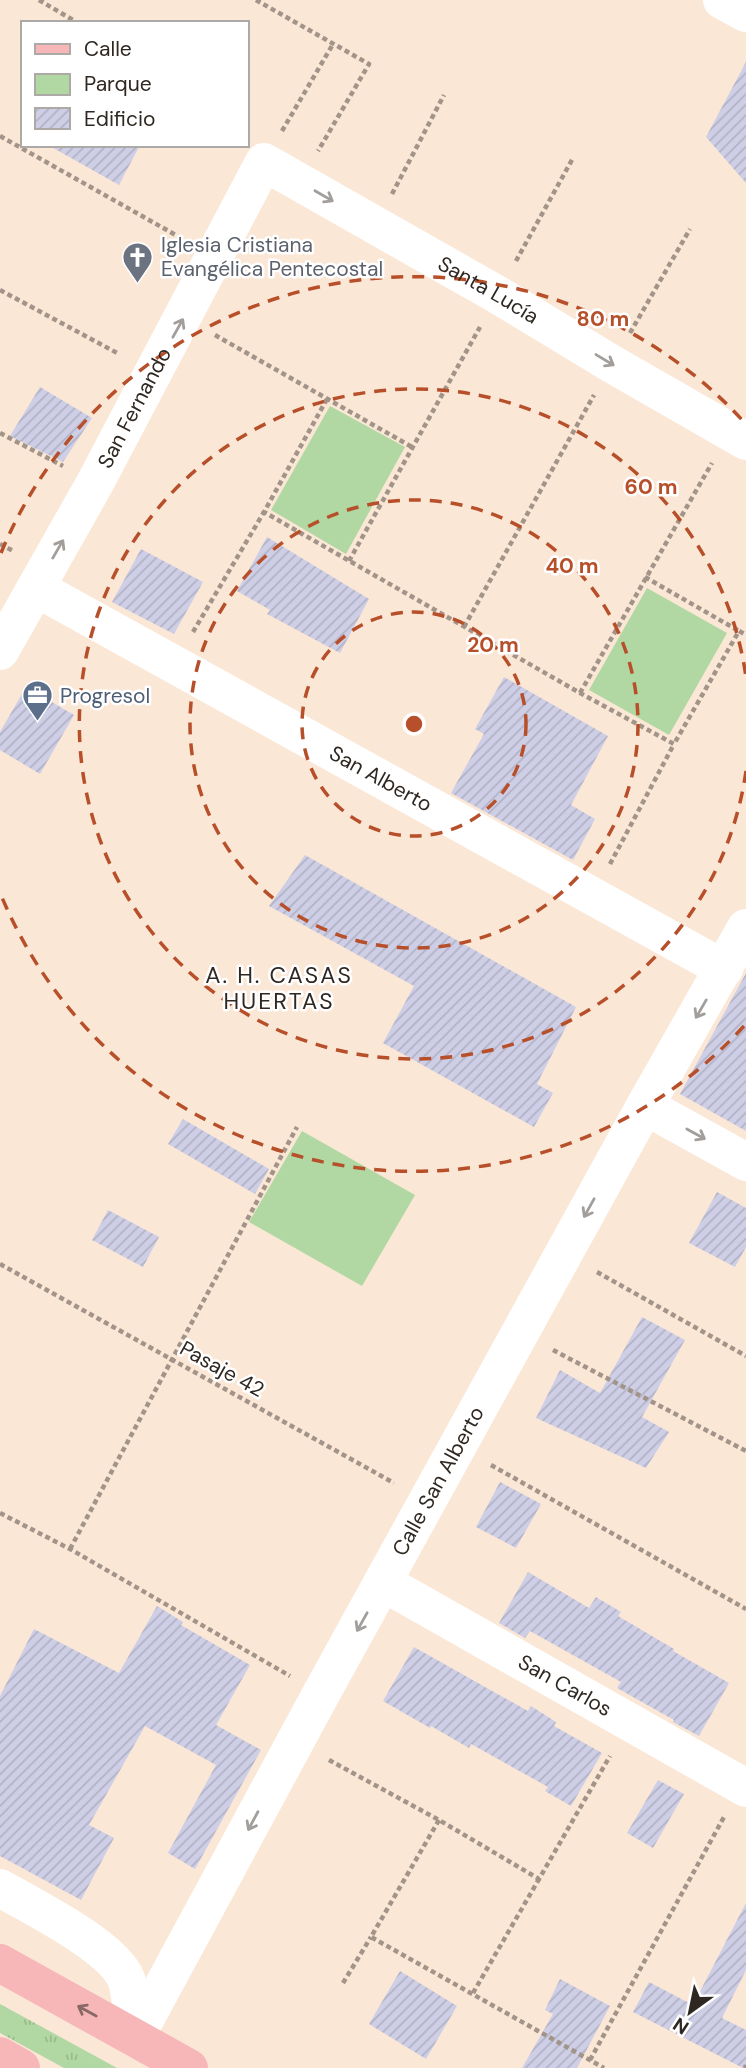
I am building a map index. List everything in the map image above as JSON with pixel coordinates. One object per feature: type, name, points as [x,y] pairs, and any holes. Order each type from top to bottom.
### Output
[{"type":"main road","points":[[0,1963],[190,2068]]},
{"type":"main road","points":[[0,2056],[21,2068]]},
{"type":"street","points":[[722,0],[746,13]]},
{"type":"street","name":"Santa Lucía","points":[[264,162],[738,436]]},
{"type":"street","name":"San Fernando","points":[[0,651],[95,483],[264,162]]},
{"type":"street","name":"San Alberto","points":[[36,588],[724,969]]},
{"type":"street","name":"Calle San Alberto","points":[[135,2038],[321,1694],[746,928]]},
{"type":"street","points":[[645,1106],[746,1162]]},
{"type":"street","name":"San Carlos","points":[[384,1583],[744,1786]]},
{"type":"street","points":[[0,1888],[81,1934],[109,1957],[126,1978],[135,2038]]},
{"type":"path","points":[[39,0],[75,21]]},
{"type":"path","points":[[256,0],[369,64],[299,182]]},
{"type":"path","points":[[264,162],[333,44]]},
{"type":"path","points":[[376,225],[444,95]]},
{"type":"path","points":[[0,135],[21,147]]},
{"type":"path","points":[[21,147],[216,257]]},
{"type":"path","points":[[349,561],[573,158]]},
{"type":"path","points":[[464,626],[690,229]]},
{"type":"path","points":[[0,290],[154,372]]},
{"type":"path","points":[[184,317],[412,447]]},
{"type":"path","points":[[174,664],[327,399]]},
{"type":"path","points":[[0,433],[95,483]]},
{"type":"path","points":[[580,692],[645,577],[738,436]]},
{"type":"path","points":[[264,512],[674,744]]},
{"type":"path","points":[[645,577],[746,635]]},
{"type":"path","points":[[593,896],[674,744],[739,631]]},
{"type":"path","points":[[70,1549],[297,1127]]},
{"type":"path","points":[[564,1254],[746,1356]]},
{"type":"path","name":"Pasaje 42","points":[[0,1264],[428,1502]]},
{"type":"path","points":[[521,1334],[746,1451]]},
{"type":"path","points":[[458,1447],[746,1609]]},
{"type":"path","points":[[0,1513],[70,1549],[321,1694]]},
{"type":"path","points":[[473,1993],[630,1721]]},
{"type":"path","points":[[296,1741],[439,1819],[539,1879]]},
{"type":"path","points":[[590,2060],[744,1786]]},
{"type":"path","points":[[343,1983],[439,1819]]},
{"type":"path","points":[[370,1937],[604,2068]]},
{"type":"green space","points":[[330,406],[405,447],[346,554],[271,510]]},
{"type":"green space","points":[[647,588],[727,633],[669,735],[589,690]]},
{"type":"green space","points":[[302,1131],[415,1195],[362,1286],[249,1222]]},
{"type":"green space","points":[[0,2004],[117,2068],[64,2068],[0,2033]]},
{"type":"building","points":[[746,62],[746,183],[706,137]]},
{"type":"building","points":[[52,147],[139,147],[119,185]]},
{"type":"building","points":[[40,387],[92,418],[63,462],[10,436]]},
{"type":"building","points":[[267,537],[369,599],[340,653],[267,614],[270,610],[237,591]]},
{"type":"building","points":[[141,549],[203,582],[174,634],[112,602]]},
{"type":"building","points":[[504,677],[608,736],[571,805],[595,819],[573,860],[451,793],[484,734],[475,729]]},
{"type":"building","name":"Progresol","points":[[26,687],[74,715],[40,774],[0,750],[0,732]]},
{"type":"building","points":[[305,855],[576,1007],[537,1084],[553,1093],[534,1127],[383,1043],[414,986],[269,906]]},
{"type":"building","points":[[746,973],[746,1131],[680,1094]]},
{"type":"building","points":[[183,1119],[269,1169],[255,1194],[168,1144]]},
{"type":"building","points":[[717,1192],[746,1208],[746,1247],[735,1267],[689,1243]]},
{"type":"building","points":[[108,1210],[159,1237],[143,1267],[92,1240]]},
{"type":"building","points":[[642,1317],[685,1340],[642,1417],[669,1432],[646,1468],[536,1418],[560,1370],[600,1393]]},
{"type":"building","points":[[500,1482],[541,1504],[516,1548],[476,1527]]},
{"type":"building","points":[[528,1572],[589,1608],[596,1597],[621,1612],[618,1616],[729,1683],[699,1736],[617,1688],[621,1682],[530,1631],[525,1638],[499,1623]]},
{"type":"building","points":[[157,1606],[183,1622],[181,1625],[250,1665],[216,1725],[261,1750],[195,1869],[168,1853],[216,1765],[145,1726],[89,1825],[114,1838],[81,1900],[0,1856],[0,1696],[34,1629],[119,1673]]},
{"type":"building","points":[[414,1647],[528,1711],[531,1706],[556,1722],[554,1726],[602,1753],[571,1806],[545,1791],[548,1787],[471,1744],[469,1748],[383,1701]]},
{"type":"building","points":[[658,1780],[684,1794],[653,1848],[627,1833]]},
{"type":"building","points":[[746,1903],[746,1970],[722,2018],[746,2030],[746,2068],[743,2068],[633,2012],[649,1982],[693,2005]]},
{"type":"building","points":[[400,1971],[457,2006],[426,2059],[369,2024]]},
{"type":"building","points":[[560,1979],[610,2006],[577,2068],[522,2068],[553,2014],[545,2010]]},
{"type":"place","name":"Iglesia Cristiana Evangélica Pentecostal","points":[[138,284]]},
{"type":"place","name":"Progresol","points":[[37,723]]},
{"type":"district","name":"A. H. CASAS HUERTAS","points":[[279,988]]}]
